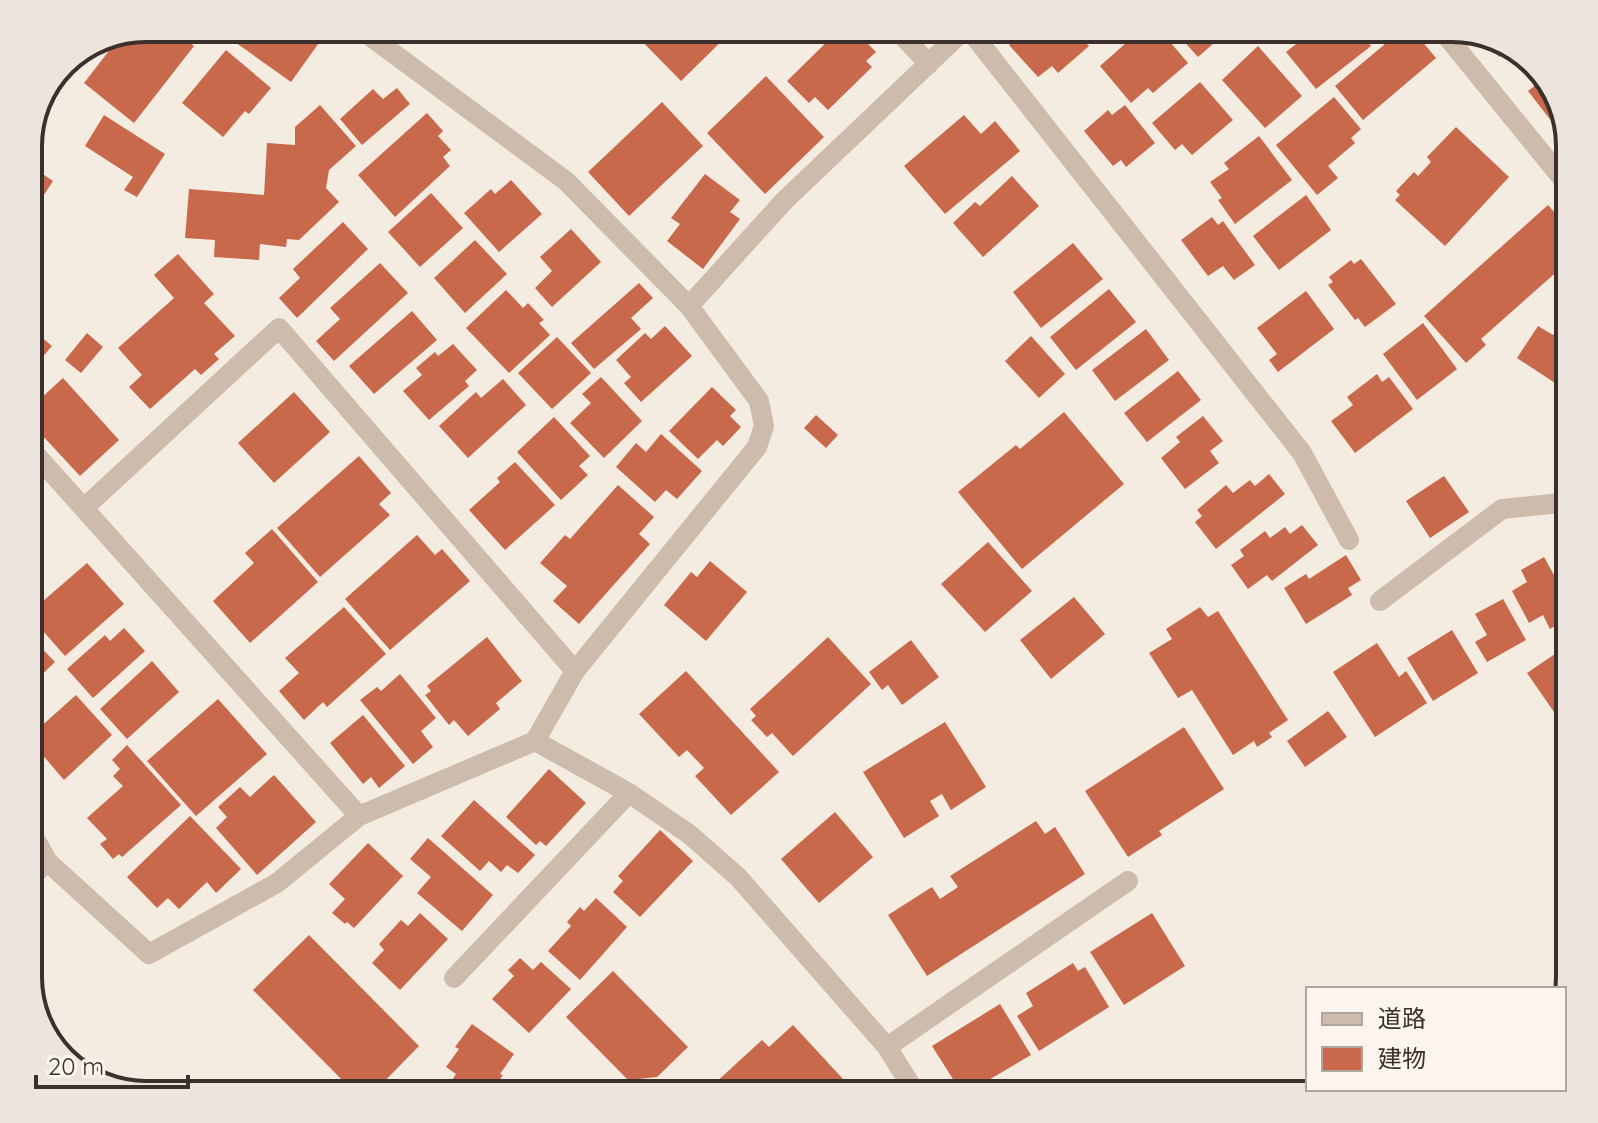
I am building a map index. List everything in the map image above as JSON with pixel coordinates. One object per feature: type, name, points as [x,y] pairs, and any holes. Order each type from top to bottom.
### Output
[{"type":"street","points":[[42,851],[48,862],[149,954],[277,883],[359,816],[535,741],[575,671],[757,447],[764,426],[759,401],[689,306],[566,181],[378,42]]},
{"type":"street","points":[[908,42],[929,64]]},
{"type":"street","points":[[689,306],[784,201],[952,42]]},
{"type":"street","points":[[978,42],[1302,453],[1349,540]]},
{"type":"street","points":[[1451,42],[1556,171]]},
{"type":"street","points":[[84,508],[279,328],[575,671]]},
{"type":"street","points":[[42,462],[359,816]]},
{"type":"street","points":[[1380,601],[1502,509],[1556,503]]},
{"type":"street","points":[[535,741],[629,793],[689,834],[738,877],[887,1047],[908,1081]]},
{"type":"street","points":[[454,978],[629,793]]},
{"type":"street","points":[[42,867],[48,862]]},
{"type":"street","points":[[887,1047],[1128,881]]},
{"type":"building","points":[[146,42],[189,42],[194,46],[134,123],[84,83],[111,49]]},
{"type":"building","points":[[235,42],[320,42],[291,82]]},
{"type":"building","points":[[643,42],[721,42],[681,81]]},
{"type":"building","points":[[827,42],[866,42],[876,52],[866,61],[872,67],[828,110],[815,97],[809,103],[787,81]]},
{"type":"building","points":[[1013,42],[1085,42],[1089,46],[1058,73],[1052,66],[1038,77],[1009,45]]},
{"type":"building","points":[[1127,42],[1170,42],[1188,63],[1153,93],[1148,88],[1131,103],[1100,66]]},
{"type":"building","points":[[1185,42],[1215,42],[1198,57]]},
{"type":"building","points":[[1298,42],[1368,42],[1371,46],[1316,89],[1286,52]]},
{"type":"building","points":[[1387,42],[1423,42],[1436,58],[1363,120],[1335,86]]},
{"type":"building","points":[[1258,46],[1302,96],[1265,128],[1222,80]]},
{"type":"building","points":[[226,50],[271,88],[249,114],[245,111],[223,137],[182,103]]},
{"type":"building","points":[[766,76],[824,137],[765,194],[707,133]]},
{"type":"building","points":[[1200,82],[1233,120],[1192,155],[1182,144],[1175,150],[1152,123]]},
{"type":"building","points":[[1536,85],[1548,106],[1553,123],[1528,91]]},
{"type":"building","points":[[397,88],[410,104],[362,145],[340,119],[373,89],[383,99]]},
{"type":"building","points":[[1334,97],[1361,129],[1351,138],[1355,143],[1328,166],[1338,178],[1317,195],[1276,145]]},
{"type":"building","points":[[662,102],[703,146],[629,216],[588,172]]},
{"type":"building","points":[[320,105],[356,146],[329,170],[326,188],[339,202],[299,240],[287,239],[286,247],[260,244],[259,260],[214,257],[215,240],[185,238],[189,189],[264,195],[267,143],[295,145],[295,127]]},
{"type":"building","points":[[1125,105],[1155,143],[1126,167],[1121,160],[1113,166],[1084,131],[1108,110],[1112,115]]},
{"type":"building","points":[[427,113],[443,131],[438,136],[451,150],[443,157],[450,166],[395,217],[358,175]]},
{"type":"building","points":[[104,115],[165,154],[137,197],[124,190],[133,177],[85,146]]},
{"type":"building","points":[[964,115],[981,134],[995,121],[1020,151],[945,214],[904,166]]},
{"type":"building","points":[[1456,127],[1509,177],[1445,246],[1395,200],[1400,195],[1396,191],[1414,172],[1418,176],[1431,162],[1427,157]]},
{"type":"building","points":[[1259,136],[1292,180],[1235,224],[1210,182],[1229,169],[1224,163]]},
{"type":"building","points":[[42,174],[53,181],[42,198]]},
{"type":"building","points":[[705,174],[740,200],[730,212],[740,219],[703,269],[667,241],[680,224],[671,218]]},
{"type":"building","points":[[1012,176],[1039,206],[983,257],[953,223],[975,202],[980,206]]},
{"type":"building","points":[[511,180],[542,214],[499,252],[464,213],[491,189],[495,194]]},
{"type":"building","points":[[431,193],[463,228],[420,267],[388,232]]},
{"type":"building","points":[[1306,195],[1331,230],[1279,270],[1253,236]]},
{"type":"building","points":[[1548,205],[1556,214],[1556,272],[1481,339],[1486,345],[1466,363],[1424,316]]},
{"type":"building","points":[[1212,217],[1218,225],[1223,221],[1255,265],[1234,280],[1223,266],[1208,276],[1181,240]]},
{"type":"building","points":[[343,222],[368,249],[297,318],[279,298],[300,278],[293,269]]},
{"type":"building","points":[[571,229],[601,262],[552,307],[535,288],[552,271],[540,257]]},
{"type":"building","points":[[475,240],[507,274],[465,313],[434,278]]},
{"type":"building","points":[[1073,243],[1103,279],[1041,328],[1013,292]]},
{"type":"building","points":[[178,254],[214,294],[204,303],[235,336],[214,354],[219,359],[201,375],[195,369],[150,409],[129,387],[142,375],[118,348],[174,298],[154,275]]},
{"type":"building","points":[[1361,259],[1396,304],[1365,327],[1358,318],[1355,320],[1328,285],[1333,282],[1329,277],[1351,260],[1354,264]]},
{"type":"building","points":[[380,263],[408,293],[334,361],[316,341],[340,319],[330,308]]},
{"type":"building","points":[[639,283],[653,298],[631,318],[641,329],[594,369],[571,343]]},
{"type":"building","points":[[1109,289],[1136,322],[1076,370],[1050,337]]},
{"type":"building","points":[[506,290],[523,308],[528,303],[544,320],[539,323],[550,335],[509,373],[466,328]]},
{"type":"building","points":[[1306,291],[1334,329],[1278,372],[1269,360],[1277,354],[1257,328]]},
{"type":"building","points":[[412,311],[437,340],[374,394],[349,366]]},
{"type":"building","points":[[1423,323],[1457,369],[1417,400],[1383,354]]},
{"type":"building","points":[[665,326],[692,356],[641,402],[624,383],[631,377],[616,360],[645,333],[651,339]]},
{"type":"building","points":[[1538,326],[1553,335],[1556,330],[1556,384],[1517,358]]},
{"type":"building","points":[[1146,329],[1169,360],[1115,401],[1092,370]]},
{"type":"building","points":[[87,333],[103,347],[81,373],[65,360]]},
{"type":"building","points":[[1031,336],[1065,374],[1039,398],[1005,361]]},
{"type":"building","points":[[557,337],[591,373],[552,409],[518,373]]},
{"type":"building","points":[[42,338],[52,346],[42,358]]},
{"type":"building","points":[[453,344],[477,370],[465,381],[469,386],[429,420],[403,391],[422,375],[416,368],[435,352],[438,356]]},
{"type":"building","points":[[1178,371],[1201,400],[1147,442],[1124,413]]},
{"type":"building","points":[[1377,374],[1382,382],[1389,377],[1413,409],[1355,453],[1331,421],[1353,405],[1347,397]]},
{"type":"building","points":[[601,377],[642,421],[604,458],[570,423],[591,403],[582,394]]},
{"type":"building","points":[[63,378],[119,440],[80,476],[42,435],[42,397]]},
{"type":"building","points":[[503,379],[526,405],[468,458],[439,426],[476,392],[481,398]]},
{"type":"building","points":[[712,387],[736,410],[730,416],[741,427],[723,446],[717,440],[698,459],[669,431]]},
{"type":"building","points":[[294,392],[330,432],[274,483],[238,443]]},
{"type":"building","points":[[1064,412],[1124,484],[1022,569],[958,492],[1016,445],[1020,449]]},
{"type":"building","points":[[816,415],[838,435],[826,448],[804,428]]},
{"type":"building","points":[[1203,416],[1223,441],[1210,451],[1219,463],[1185,489],[1161,458],[1180,442],[1176,437]]},
{"type":"building","points":[[554,417],[590,456],[579,466],[588,475],[561,500],[517,452]]},
{"type":"building","points":[[661,434],[702,471],[677,499],[666,490],[655,502],[616,467],[636,443],[646,452]]},
{"type":"building","points":[[359,456],[391,493],[379,504],[390,515],[320,577],[277,528]]},
{"type":"building","points":[[515,462],[555,505],[505,550],[469,510],[500,482],[497,478]]},
{"type":"building","points":[[1269,474],[1285,494],[1216,549],[1195,522],[1202,516],[1197,510],[1226,485],[1233,493],[1250,480],[1255,486]]},
{"type":"building","points":[[1444,476],[1469,512],[1430,538],[1406,501]]},
{"type":"building","points":[[618,485],[654,517],[639,534],[650,544],[579,624],[553,601],[567,586],[540,563],[565,535],[570,539]]},
{"type":"building","points":[[1302,525],[1318,545],[1272,581],[1267,575],[1248,589],[1231,565],[1244,556],[1240,550],[1265,531],[1270,538],[1285,527],[1290,534]]},
{"type":"building","points":[[272,529],[318,582],[250,643],[213,601],[254,563],[245,553]]},
{"type":"building","points":[[417,535],[435,555],[442,549],[470,581],[390,650],[345,599]]},
{"type":"building","points":[[988,542],[1032,591],[985,632],[941,584]]},
{"type":"building","points":[[1346,555],[1361,580],[1348,588],[1352,595],[1306,624],[1284,588],[1306,574],[1309,579]]},
{"type":"building","points":[[1544,557],[1556,579],[1556,625],[1550,629],[1543,615],[1529,623],[1512,591],[1527,582],[1521,570]]},
{"type":"building","points":[[710,561],[747,592],[706,641],[664,605],[691,572],[697,577]]},
{"type":"building","points":[[87,563],[124,604],[65,656],[42,630],[42,602]]},
{"type":"building","points":[[1074,597],[1105,634],[1051,679],[1020,640]]},
{"type":"building","points":[[1503,599],[1526,640],[1487,662],[1475,642],[1487,635],[1475,614]]},
{"type":"building","points":[[344,607],[386,654],[327,707],[323,702],[304,720],[279,691],[299,673],[285,658]]},
{"type":"building","points":[[1200,607],[1208,617],[1218,611],[1288,720],[1269,733],[1272,737],[1257,747],[1254,741],[1233,755],[1192,690],[1178,698],[1149,653],[1172,639],[1166,629]]},
{"type":"building","points":[[124,628],[145,651],[93,698],[67,669],[105,635],[110,641]]},
{"type":"building","points":[[1452,630],[1478,673],[1433,701],[1407,658]]},
{"type":"building","points":[[487,637],[522,681],[496,703],[500,709],[468,736],[454,720],[449,725],[425,695],[431,691],[427,686]]},
{"type":"building","points":[[828,637],[871,684],[793,756],[772,733],[767,737],[751,720],[756,716],[750,709]]},
{"type":"building","points":[[911,640],[939,677],[902,705],[888,685],[882,690],[869,672]]},
{"type":"building","points":[[1377,643],[1399,677],[1406,671],[1427,703],[1375,737],[1333,672]]},
{"type":"building","points":[[42,649],[55,662],[42,675]]},
{"type":"building","points":[[1556,655],[1556,715],[1527,673]]},
{"type":"building","points":[[152,661],[179,692],[127,739],[100,709]]},
{"type":"building","points":[[686,671],[779,772],[731,815],[695,776],[704,768],[687,750],[679,757],[639,714]]},
{"type":"building","points":[[400,674],[436,718],[421,731],[433,747],[413,764],[360,700],[377,687],[381,691]]},
{"type":"building","points":[[76,695],[112,735],[64,780],[42,754],[42,725]]},
{"type":"building","points":[[218,699],[267,754],[196,816],[147,761]]},
{"type":"building","points":[[1328,711],[1347,737],[1305,767],[1287,741]]},
{"type":"building","points":[[363,715],[405,766],[379,788],[371,777],[363,784],[330,743]]},
{"type":"building","points":[[945,722],[986,787],[951,810],[942,794],[930,801],[939,816],[904,838],[863,772]]},
{"type":"building","points":[[1184,727],[1224,789],[1159,831],[1162,835],[1128,857],[1085,791]]},
{"type":"building","points":[[127,745],[181,805],[122,857],[119,854],[113,859],[100,844],[107,839],[87,818],[123,786],[113,776],[120,769],[112,760]]},
{"type":"building","points":[[549,769],[586,803],[546,846],[540,841],[536,845],[506,817]]},
{"type":"building","points":[[274,775],[316,822],[257,875],[216,828],[227,817],[218,807],[240,787],[250,797]]},
{"type":"building","points":[[474,800],[535,855],[518,873],[507,865],[501,872],[489,861],[480,871],[441,836]]},
{"type":"building","points":[[835,812],[873,857],[819,903],[781,859]]},
{"type":"building","points":[[190,816],[241,869],[216,893],[207,882],[179,909],[168,898],[157,908],[127,877]]},
{"type":"building","points":[[1036,821],[1045,834],[1055,827],[1085,874],[927,976],[888,915],[932,887],[940,899],[958,887],[950,876]]},
{"type":"building","points":[[660,830],[693,861],[640,917],[613,892],[623,881],[618,876]]},
{"type":"building","points":[[428,838],[493,895],[462,931],[417,893],[431,877],[410,859]]},
{"type":"building","points":[[368,843],[403,876],[354,928],[332,913],[345,899],[329,884]]},
{"type":"building","points":[[596,898],[627,927],[580,980],[548,951],[571,926],[567,922],[580,907],[584,911]]},
{"type":"building","points":[[420,913],[448,939],[400,990],[372,963],[384,950],[379,944],[401,920],[408,926]]},
{"type":"building","points":[[1152,913],[1185,966],[1124,1005],[1090,952]]},
{"type":"building","points":[[309,935],[419,1046],[385,1081],[343,1081],[253,990]]},
{"type":"building","points":[[520,958],[533,970],[541,962],[571,989],[529,1033],[492,999],[514,976],[508,970]]},
{"type":"building","points":[[1073,963],[1078,971],[1085,967],[1109,1007],[1039,1051],[1017,1016],[1033,1006],[1026,993]]},
{"type":"building","points":[[613,971],[688,1047],[657,1077],[628,1080],[566,1017]]},
{"type":"building","points":[[1000,1004],[1031,1055],[987,1081],[954,1081],[932,1046]]},
{"type":"building","points":[[472,1024],[514,1054],[499,1081],[452,1081],[456,1074],[446,1067],[459,1049],[455,1047]]},
{"type":"building","points":[[793,1025],[843,1079],[717,1081],[762,1040],[769,1047]]}]
